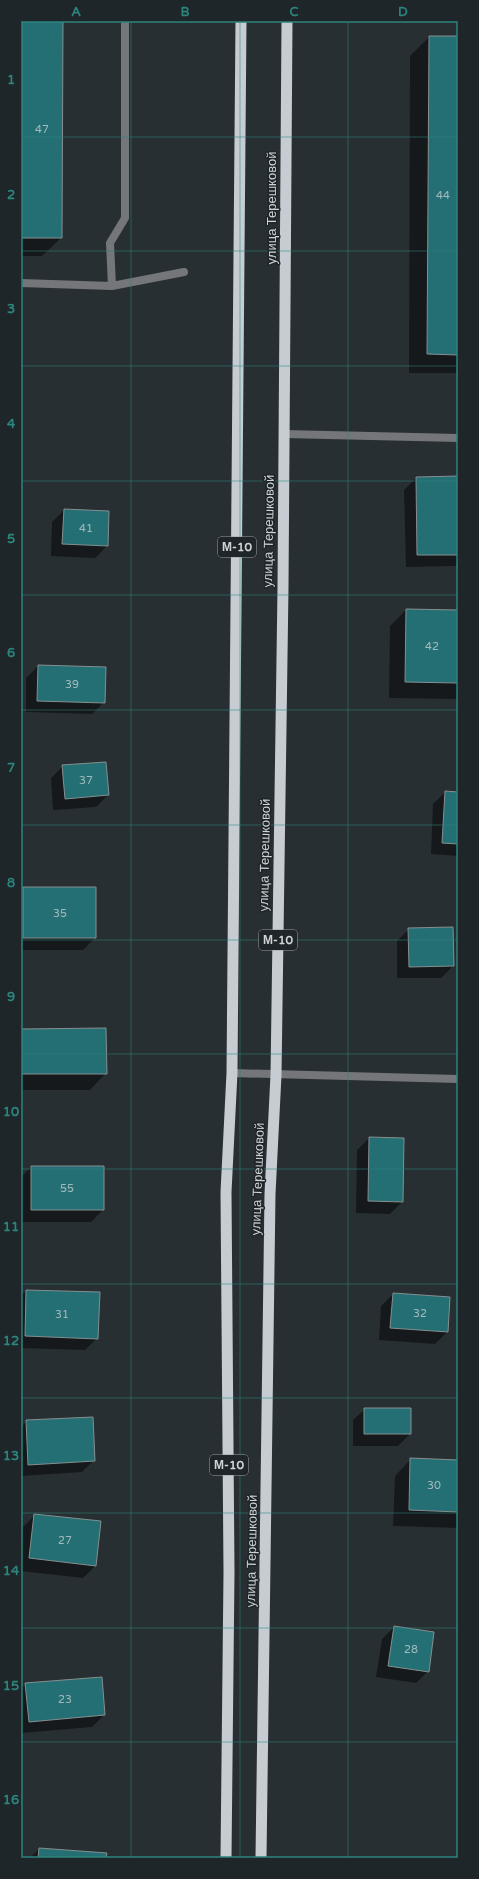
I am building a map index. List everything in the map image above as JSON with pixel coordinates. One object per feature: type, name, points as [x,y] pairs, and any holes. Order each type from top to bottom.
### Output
[{"type":"highway","name":"улица Терешковой","points":[[226,1858],[229,1572],[226,1192],[232,1073],[241,21]]},
{"type":"highway","name":"улица Терешковой","points":[[261,1858],[270,1194],[276,1075],[284,434],[287,21]]},
{"type":"lane","points":[[112,286],[110,243],[124,218],[125,21]]},
{"type":"lane","points":[[21,283],[112,286],[184,272]]},
{"type":"lane","points":[[284,434],[458,438]]},
{"type":"lane","points":[[232,1073],[458,1079]]},
{"type":"building","points":[[21,21],[63,21],[62,238],[21,238]]},
{"type":"building","points":[[429,36],[458,36],[458,355],[427,354]]},
{"type":"building","points":[[458,476],[458,555],[417,555],[416,477]]},
{"type":"building","points":[[64,509],[109,511],[108,546],[62,544]]},
{"type":"building","points":[[406,609],[458,610],[458,683],[405,682]]},
{"type":"building","points":[[38,665],[106,667],[105,703],[37,701]]},
{"type":"building","points":[[106,762],[109,795],[65,799],[62,765]]},
{"type":"building","points":[[445,791],[458,792],[458,844],[442,843]]},
{"type":"building","points":[[23,887],[96,887],[96,938],[23,938]]},
{"type":"building","points":[[453,927],[454,966],[409,967],[408,928]]},
{"type":"building","points":[[106,1028],[107,1074],[21,1074],[21,1029]]},
{"type":"building","points":[[369,1137],[404,1138],[403,1202],[368,1201]]},
{"type":"building","points":[[31,1166],[104,1166],[104,1210],[31,1210]]},
{"type":"building","points":[[26,1290],[100,1292],[98,1339],[25,1336]]},
{"type":"building","points":[[393,1293],[450,1297],[448,1332],[390,1328]]},
{"type":"building","points":[[364,1408],[411,1408],[411,1434],[364,1434]]},
{"type":"building","points":[[93,1417],[95,1461],[28,1465],[26,1420]]},
{"type":"building","points":[[410,1458],[458,1460],[458,1512],[409,1510]]},
{"type":"building","points":[[34,1514],[101,1521],[96,1566],[29,1558]]},
{"type":"building","points":[[394,1626],[434,1632],[429,1672],[388,1666]]},
{"type":"building","points":[[102,1677],[105,1715],[29,1722],[25,1683]]},
{"type":"building","points":[[39,1848],[107,1853],[106,1858],[38,1858]]}]
